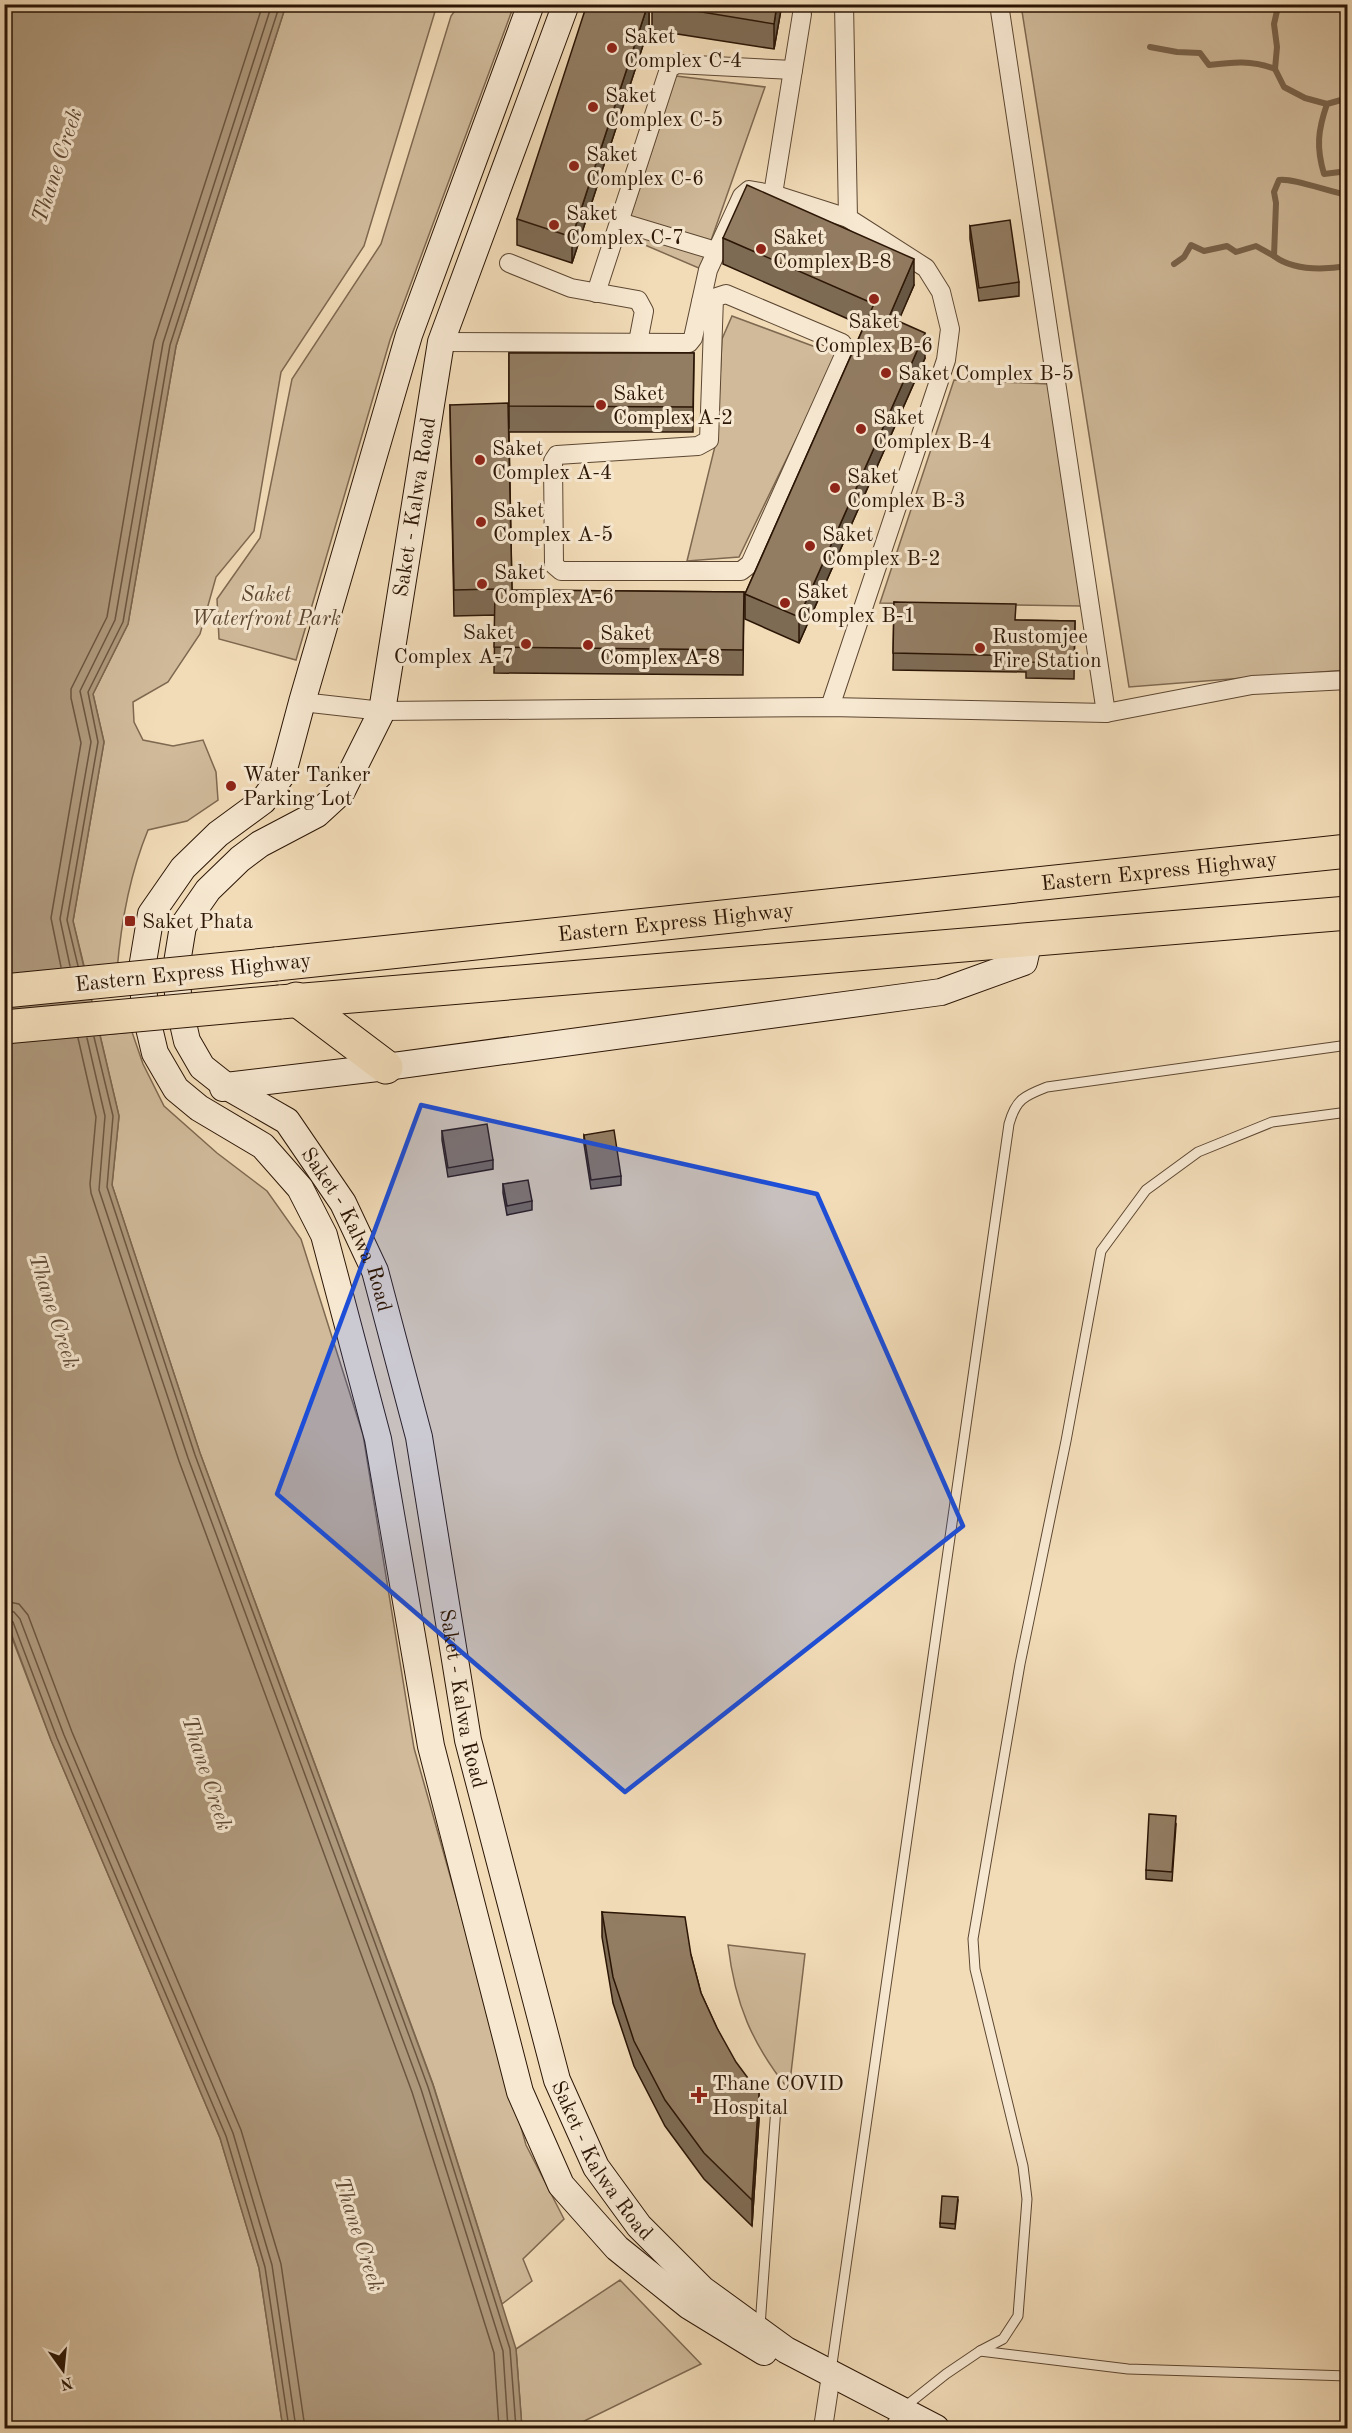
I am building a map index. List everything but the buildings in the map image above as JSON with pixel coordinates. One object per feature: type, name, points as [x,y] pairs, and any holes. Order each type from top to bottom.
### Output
[{"type":"highway","name":"Eastern Express Highway","points":[[4,991],[1347,851]]},
{"type":"highway","name":"Eastern Express Highway","points":[[4,1028],[288,1000],[1347,913]]},
{"type":"highway","points":[[288,1000],[386,1067]]},
{"type":"main road","name":"Saket - Kalwa Road","points":[[531,4],[409,334],[283,773],[263,801],[218,834],[183,868],[151,914],[142,968],[145,1011],[155,1053],[176,1089],[199,1108],[263,1146],[300,1188],[324,1235],[378,1439],[431,1746],[520,2092],[561,2185],[616,2248],[689,2306],[786,2350],[830,2380],[898,2420],[936,2428]]},
{"type":"main road","name":"Saket - Kalwa Road","points":[[566,4],[441,342],[382,711],[342,791],[317,814],[260,844],[240,859],[208,890],[183,926],[176,969],[178,1006],[187,1041],[202,1067],[226,1086],[287,1121],[343,1203],[375,1271],[419,1437],[468,1740],[557,2080],[596,2167],[639,2226],[754,2337]]},
{"type":"main road","points":[[199,1108],[226,1086],[386,1067],[941,992],[1024,962],[1029,939]]},
{"type":"main road","points":[[300,1188],[322,1173]]},
{"type":"main road","points":[[426,1718],[463,1711]]},
{"type":"main road","points":[[616,2248],[639,2226]]},
{"type":"street","points":[[844,4],[849,218]]},
{"type":"street","points":[[999,4],[1106,713]]},
{"type":"street","points":[[773,194],[802,14]]},
{"type":"street","points":[[596,292],[669,69],[676,64],[793,70]]},
{"type":"street","points":[[707,300],[726,294],[842,343],[846,351],[750,564],[741,572],[561,571],[554,565],[553,461],[557,455],[698,446],[709,440],[707,300],[708,270],[742,196],[749,190],[773,194],[849,218],[926,268],[941,292],[950,329],[946,360],[830,706]]},
{"type":"street","points":[[620,222],[716,251]]},
{"type":"street","points":[[509,263],[571,288],[638,300],[644,311],[638,342]]},
{"type":"street","points":[[441,342],[689,343],[693,339],[707,300]]},
{"type":"street","points":[[302,702],[382,711],[830,706],[1106,713],[1252,685],[1347,680]]},
{"type":"street","points":[[823,2428],[830,2380]]},
{"type":"lane","points":[[830,2380],[1009,1124],[1014,1106],[1027,1095],[1047,1087],[1347,1045]]},
{"type":"lane","points":[[898,2420],[980,2351],[1003,2339],[1018,2316],[1027,2199],[1023,2166],[975,1969],[973,1939],[1020,1664],[1066,1441],[1101,1251],[1146,1190],[1198,1152],[1272,1122],[1347,1112]]},
{"type":"lane","points":[[754,2337],[776,2107]]},
{"type":"lane","points":[[980,2351],[1128,2369],[1347,2376]]},
{"type":"highlighted area","points":[[421,1105],[817,1194],[963,1526],[625,1792],[277,1494]]},
{"type":"green space","points":[[286,5],[437,5],[364,246],[281,372],[254,531],[216,577],[200,634],[168,682],[133,702],[134,722],[143,740],[173,746],[203,740],[216,772],[218,800],[187,821],[148,830],[127,899],[117,971],[86,974],[73,921],[104,742],[93,694],[128,624],[176,346]]},
{"type":"green space","name":"Saket Waterfront Park","points":[[459,5],[514,5],[390,340],[296,660],[219,639],[217,599],[260,538],[292,379],[381,244],[451,16]]},
{"type":"green space","points":[[1021,5],[1347,5],[1347,670],[1129,687]]},
{"type":"green space","points":[[676,76],[765,87],[701,269],[624,236]]},
{"type":"green space","points":[[732,316],[837,355],[739,557],[687,561],[717,438],[722,339]]},
{"type":"green space","points":[[954,380],[1049,384],[1081,606],[880,603]]},
{"type":"green space","points":[[132,1032],[143,1064],[164,1106],[217,1153],[267,1191],[301,1239],[363,1435],[414,1748],[526,2145],[564,2219],[523,2259],[532,2281],[502,2304],[433,2084],[200,1453],[112,1185],[119,1116],[100,1035]]},
{"type":"green space","points":[[4,1617],[51,1740],[220,2138],[259,2268],[283,2428],[5,2428]]},
{"type":"green space","points":[[728,1945],[805,1954],[789,2090],[765,2056],[747,2022],[735,1986]]},
{"type":"green space","points":[[620,2280],[701,2364],[570,2428],[522,2428],[516,2349]]},
{"type":"water","name":"Thane Creek","points":[[5,5],[286,5],[176,346],[128,624],[93,694],[104,742],[73,921],[119,1116],[112,1185],[200,1453],[433,2085],[516,2349],[522,2428],[283,2428],[259,2268],[220,2138],[51,1740],[5,1617]]},
{"type":"waterway","points":[[1275,4],[1277,11],[1274,24],[1277,47],[1275,69],[1284,87],[1305,98],[1327,104]]},
{"type":"waterway","points":[[1150,47],[1200,53],[1209,65],[1242,63],[1258,64],[1275,69]]},
{"type":"waterway","points":[[1348,103],[1341,100],[1327,104],[1320,130],[1319,147],[1324,174],[1348,171]]},
{"type":"waterway","points":[[1348,195],[1285,180],[1279,180],[1274,192],[1276,203],[1274,256],[1300,267],[1348,266]]},
{"type":"waterway","points":[[1174,264],[1184,257],[1191,245],[1204,251],[1227,246],[1236,252],[1256,246],[1274,256]]},
{"type":"place","name":"Saket Complex C-4","points":[[612,48]]},
{"type":"place","name":"Saket Complex C-5","points":[[593,107]]},
{"type":"place","name":"Saket Complex C-6","points":[[574,166]]},
{"type":"place","name":"Saket Complex C-7","points":[[554,225]]},
{"type":"place","name":"Saket Complex B-8","points":[[761,249]]},
{"type":"place","name":"Saket Complex B-6","points":[[874,299]]},
{"type":"place","name":"Saket Complex B-5","points":[[886,373]]},
{"type":"place","name":"Saket Complex A-2","points":[[601,405]]},
{"type":"place","name":"Saket Complex B-4","points":[[861,429]]},
{"type":"place","name":"Saket Complex A-4","points":[[480,460]]},
{"type":"place","name":"Saket Complex B-3","points":[[835,488]]},
{"type":"place","name":"Saket Complex A-5","points":[[481,522]]},
{"type":"place","name":"Saket Complex B-2","points":[[810,546]]},
{"type":"place","name":"Saket Complex A-6","points":[[482,584]]},
{"type":"place","name":"Saket Complex B-1","points":[[785,603]]},
{"type":"place","name":"Saket Complex A-7","points":[[526,644]]},
{"type":"place","name":"Saket Complex A-8","points":[[588,645]]},
{"type":"place","name":"Rustomjee Fire Station","points":[[980,648]]},
{"type":"place","name":"Water Tanker Parking Lot","points":[[231,786]]},
{"type":"place","name":"Saket Phata","points":[[130,921]]},
{"type":"place","name":"Thane COVID Hospital","points":[[699,2095]]}]
